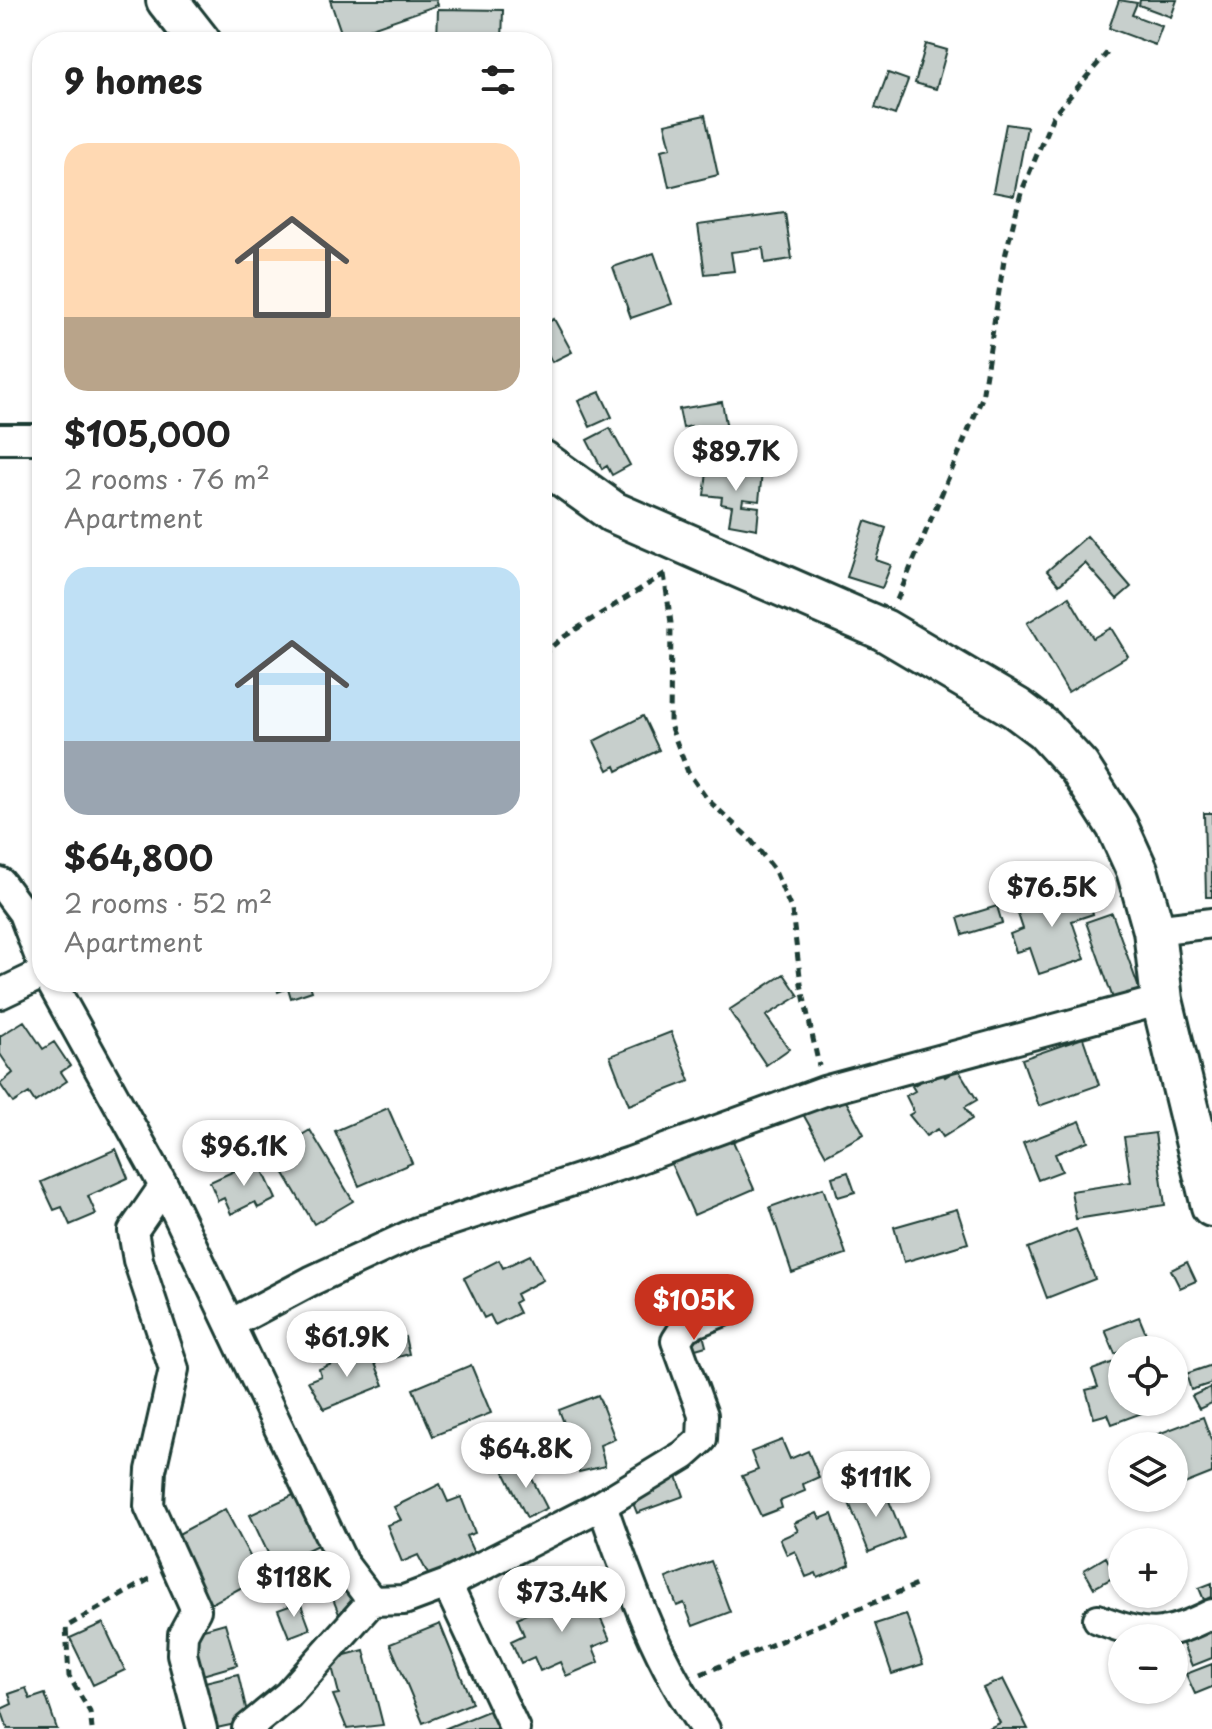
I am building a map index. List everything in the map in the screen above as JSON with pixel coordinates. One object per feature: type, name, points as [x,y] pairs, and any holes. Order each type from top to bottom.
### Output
[{"type":"street","points":[[167,0],[192,32]]},
{"type":"street","points":[[0,439],[32,439]]},
{"type":"street","points":[[552,468],[613,512],[884,630],[1016,708],[1053,738],[1079,767],[1117,826],[1137,870],[1154,930],[1162,1000],[1212,1206]]},
{"type":"street","points":[[0,882],[23,913],[32,937]]},
{"type":"street","points":[[1154,930],[1212,923]]},
{"type":"street","points":[[0,994],[32,979]]},
{"type":"street","points":[[57,992],[164,1186],[343,1563],[372,1601]]},
{"type":"street","points":[[230,1324],[311,1281],[417,1232],[630,1162],[824,1091],[1162,1000]]},
{"type":"street","points":[[164,1186],[133,1231],[138,1260],[174,1369],[151,1470],[149,1506],[196,1610],[183,1634],[182,1654],[202,1729]]},
{"type":"street","points":[[247,1729],[288,1695],[372,1601],[404,1600],[447,1584],[602,1505],[684,1455],[702,1439],[703,1415],[676,1341],[685,1327],[738,1305]]},
{"type":"street","points":[[602,1505],[631,1587],[673,1684],[705,1729]]},
{"type":"street","points":[[447,1584],[515,1729]]},
{"type":"street","points":[[1098,1619],[1135,1633],[1160,1635],[1212,1614]]},
{"type":"path","points":[[884,630],[982,398],[1004,260],[1021,193],[1053,116],[1107,53]]},
{"type":"path","points":[[552,646],[701,550]]},
{"type":"path","points":[[664,574],[671,623],[670,725],[688,772],[707,799],[750,839],[774,869],[792,911],[801,984],[824,1091]]},
{"type":"path","points":[[92,1729],[90,1712],[69,1676],[66,1627],[176,1563]]},
{"type":"path","points":[[673,1684],[791,1639],[916,1585]]},
{"type":"building","points":[[330,0],[436,0],[438,5],[360,32],[341,32]]},
{"type":"building","points":[[1119,0],[1137,3],[1132,15],[1162,26],[1155,45],[1109,28]]},
{"type":"building","points":[[1140,0],[1177,0],[1171,17],[1139,5]]},
{"type":"building","points":[[438,9],[503,10],[502,32],[437,32]]},
{"type":"building","points":[[926,44],[947,50],[936,89],[915,83]]},
{"type":"building","points":[[888,73],[908,80],[895,115],[875,108]]},
{"type":"building","points":[[705,115],[718,175],[669,187],[661,150],[671,148],[665,124]]},
{"type":"building","points":[[1006,124],[1027,127],[1014,196],[993,192]]},
{"type":"building","points":[[785,213],[792,259],[765,263],[763,248],[731,252],[734,271],[705,274],[698,225]]},
{"type":"building","points":[[654,253],[672,304],[631,318],[613,267]]},
{"type":"building","points":[[552,320],[572,352],[552,362]]},
{"type":"building","points":[[600,392],[612,417],[590,427],[578,401]]},
{"type":"building","points":[[722,402],[728,434],[693,441],[691,426],[683,428],[679,409]]},
{"type":"building","points":[[610,428],[630,465],[612,475],[607,466],[602,469],[587,440]]},
{"type":"building","points":[[708,465],[762,472],[759,501],[743,499],[742,505],[759,507],[757,529],[729,524],[732,506],[721,504],[722,497],[704,495]]},
{"type":"building","points":[[865,521],[886,528],[876,560],[891,565],[882,588],[847,577]]},
{"type":"building","points":[[1087,536],[1131,587],[1117,599],[1085,563],[1059,585],[1047,571]]},
{"type":"building","points":[[1069,597],[1093,638],[1111,628],[1128,656],[1068,692],[1027,623]]},
{"type":"building","points":[[643,716],[659,750],[617,771],[615,766],[608,770],[594,741]]},
{"type":"building","points":[[1204,813],[1212,813],[1212,897],[1206,897]]},
{"type":"building","points":[[1084,887],[1093,914],[1072,921],[1085,959],[1039,974],[1030,948],[1016,952],[1010,934],[1023,929],[1015,905],[1061,890],[1063,894]]},
{"type":"building","points":[[997,906],[1002,923],[963,935],[958,918]]},
{"type":"building","points":[[1112,913],[1142,997],[1116,1007],[1086,922]]},
{"type":"building","points":[[784,974],[799,996],[766,1016],[789,1049],[766,1065],[729,1010]]},
{"type":"building","points":[[289,992],[309,992],[291,998]]},
{"type":"building","points":[[24,1021],[43,1049],[54,1042],[70,1066],[61,1072],[67,1081],[35,1102],[29,1093],[13,1103],[0,1084],[13,1073],[0,1054],[0,1036]]},
{"type":"building","points":[[671,1032],[690,1081],[629,1105],[610,1056]]},
{"type":"building","points":[[1083,1038],[1099,1085],[1039,1106],[1022,1059]]},
{"type":"building","points":[[958,1069],[977,1100],[965,1107],[972,1119],[943,1137],[938,1129],[926,1136],[909,1115],[914,1112],[906,1096],[915,1091],[912,1086],[941,1070],[945,1077]]},
{"type":"building","points":[[841,1092],[864,1134],[826,1155],[803,1114]]},
{"type":"building","points":[[388,1108],[412,1163],[359,1186],[335,1131]]},
{"type":"building","points":[[1080,1121],[1088,1141],[1055,1154],[1062,1171],[1038,1180],[1023,1143]]},
{"type":"building","points":[[310,1130],[353,1201],[314,1224],[272,1153]]},
{"type":"building","points":[[729,1132],[754,1189],[694,1215],[669,1159]]},
{"type":"building","points":[[1155,1133],[1165,1205],[1076,1219],[1071,1191],[1131,1182],[1124,1137]]},
{"type":"building","points":[[116,1149],[128,1178],[88,1196],[96,1214],[70,1225],[62,1207],[54,1210],[41,1182]]},
{"type":"building","points":[[258,1160],[276,1199],[258,1208],[255,1202],[231,1214],[224,1198],[218,1201],[210,1182]]},
{"type":"building","points":[[848,1172],[855,1192],[838,1197],[832,1177]]},
{"type":"building","points":[[823,1188],[846,1254],[792,1273],[770,1207]]},
{"type":"building","points":[[957,1209],[968,1243],[904,1262],[894,1227]]},
{"type":"building","points":[[1076,1229],[1095,1279],[1047,1298],[1028,1248]]},
{"type":"building","points":[[530,1255],[543,1280],[516,1294],[519,1300],[514,1303],[519,1313],[495,1325],[490,1315],[484,1318],[464,1278],[499,1260],[503,1268]]},
{"type":"building","points":[[1187,1262],[1196,1281],[1180,1288],[1171,1270]]},
{"type":"building","points":[[1139,1317],[1147,1336],[1108,1337],[1105,1330]]},
{"type":"building","points":[[702,1331],[706,1346],[685,1352],[681,1338]]},
{"type":"building","points":[[405,1337],[409,1354],[394,1358],[389,1342]]},
{"type":"building","points":[[369,1349],[384,1385],[324,1409],[308,1381],[321,1376],[319,1369]]},
{"type":"building","points":[[1108,1364],[1108,1414],[1094,1418],[1086,1390],[1098,1387],[1092,1370]]},
{"type":"building","points":[[471,1365],[491,1413],[433,1436],[413,1389]]},
{"type":"building","points":[[1212,1365],[1212,1383],[1191,1390],[1188,1373]]},
{"type":"building","points":[[1211,1387],[1212,1403],[1199,1409],[1192,1396]]},
{"type":"building","points":[[598,1395],[615,1439],[600,1445],[605,1466],[579,1472],[575,1453],[555,1460],[544,1430],[564,1423],[559,1410]]},
{"type":"building","points":[[1109,1416],[1134,1416],[1112,1424]]},
{"type":"building","points":[[1203,1417],[1212,1442],[1212,1473],[1188,1483],[1188,1432],[1163,1432]]},
{"type":"building","points":[[782,1440],[790,1459],[808,1451],[819,1477],[803,1484],[805,1491],[780,1501],[782,1508],[761,1516],[742,1476],[758,1470],[751,1452]]},
{"type":"building","points":[[524,1463],[547,1508],[527,1518],[504,1472]]},
{"type":"building","points":[[677,1476],[684,1496],[637,1513],[629,1493]]},
{"type":"building","points":[[440,1484],[448,1502],[461,1497],[475,1533],[466,1536],[474,1553],[429,1576],[418,1555],[402,1562],[387,1525],[401,1520],[394,1507]]},
{"type":"building","points":[[883,1486],[904,1538],[869,1552],[848,1500]]},
{"type":"building","points":[[304,1490],[328,1540],[274,1566],[250,1515]]},
{"type":"building","points":[[225,1509],[261,1577],[209,1605],[173,1537]]},
{"type":"building","points":[[817,1513],[820,1519],[832,1514],[850,1565],[818,1578],[816,1573],[806,1577],[795,1551],[787,1555],[780,1539],[798,1531],[794,1523]]},
{"type":"building","points":[[1106,1557],[1108,1580],[1094,1588],[1084,1570]]},
{"type":"building","points":[[711,1561],[730,1612],[693,1626],[684,1603],[677,1606],[666,1578]]},
{"type":"building","points":[[345,1577],[359,1612],[341,1619],[327,1584]]},
{"type":"building","points":[[1212,1583],[1212,1597],[1204,1600],[1199,1588]]},
{"type":"building","points":[[587,1587],[610,1640],[593,1647],[599,1662],[566,1676],[560,1662],[540,1671],[534,1657],[521,1663],[511,1641],[524,1635],[517,1618]]},
{"type":"building","points":[[300,1602],[310,1629],[289,1637],[278,1610]]},
{"type":"building","points":[[906,1614],[923,1664],[892,1674],[875,1624]]},
{"type":"building","points":[[1212,1622],[1212,1658],[1192,1666],[1188,1656],[1188,1631]]},
{"type":"building","points":[[103,1623],[125,1670],[93,1685],[70,1638]]},
{"type":"building","points":[[225,1623],[237,1665],[199,1676],[186,1634]]},
{"type":"building","points":[[440,1624],[472,1703],[423,1723],[390,1644]]},
{"type":"building","points":[[364,1650],[383,1725],[347,1729],[333,1695],[339,1694],[330,1659]]},
{"type":"building","points":[[1212,1664],[1212,1687],[1195,1694],[1188,1673]]},
{"type":"building","points":[[238,1674],[249,1721],[212,1729],[201,1683]]},
{"type":"building","points":[[1003,1679],[1028,1729],[987,1729],[1000,1723],[983,1688]]},
{"type":"building","points":[[26,1688],[30,1699],[45,1694],[57,1729],[8,1729],[1,1709],[12,1704],[9,1694]]},
{"type":"building","points":[[493,1709],[501,1729],[444,1729]]}]
